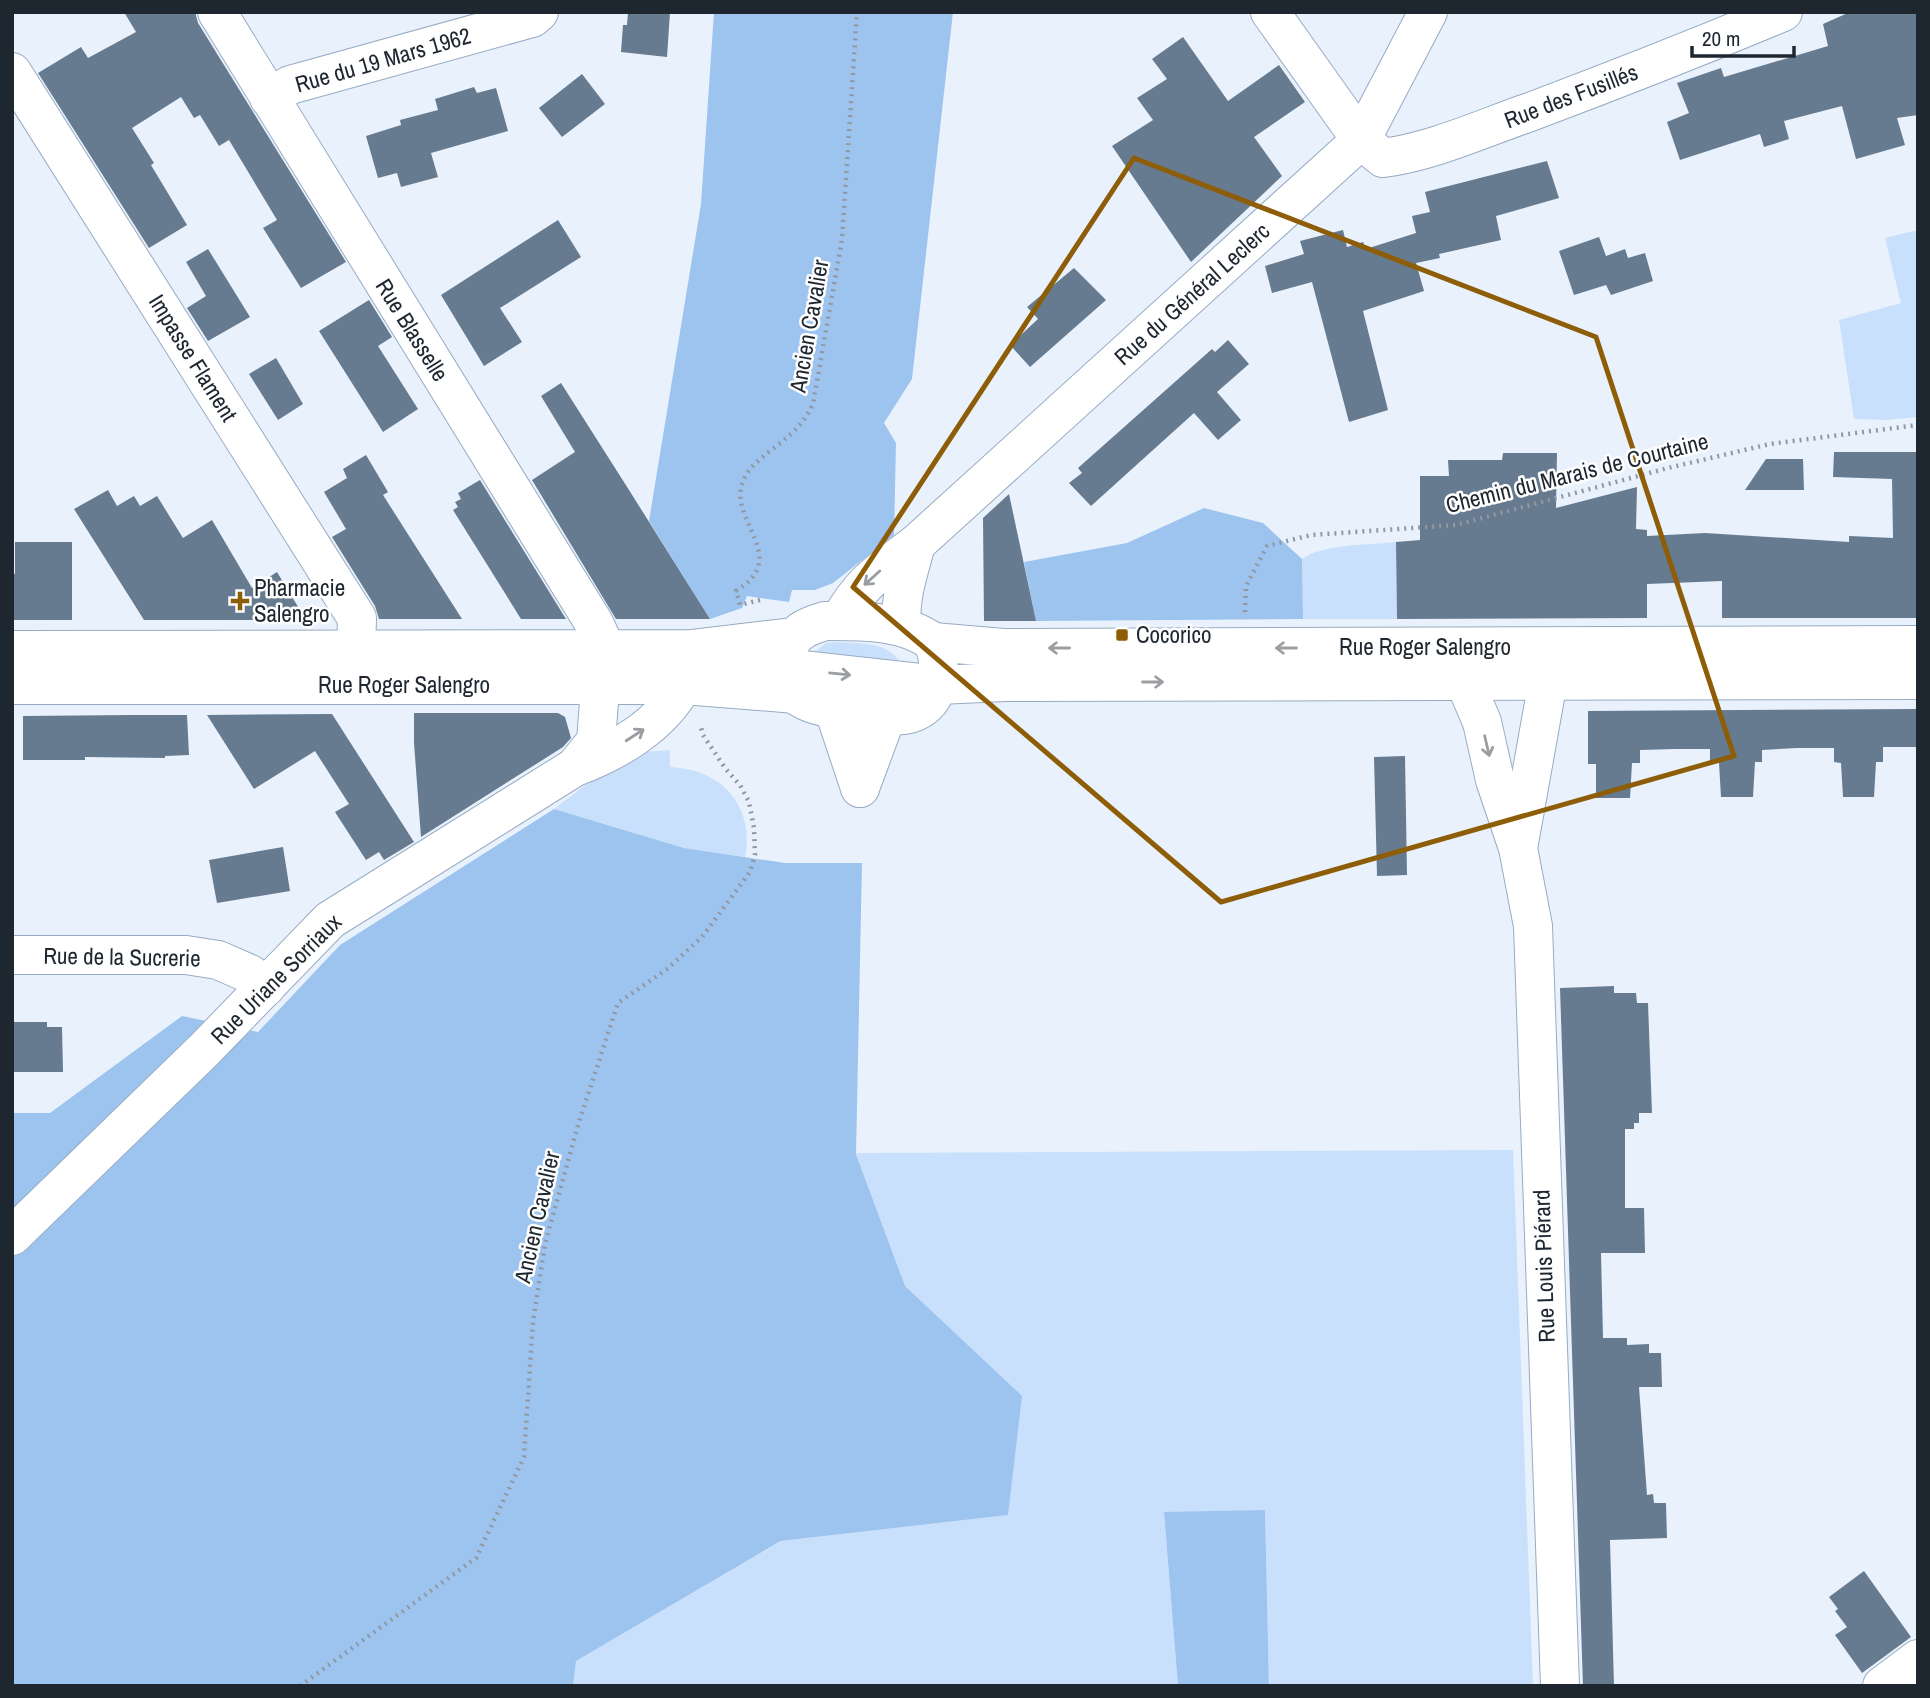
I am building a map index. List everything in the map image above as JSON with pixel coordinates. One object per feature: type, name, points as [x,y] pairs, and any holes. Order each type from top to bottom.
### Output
[{"type":"street","name":"Rue Blasselle","points":[[217,12],[594,623],[606,649]]},
{"type":"street","name":"Rue du 19 Mars 1962","points":[[269,98],[290,85],[532,18],[539,12]]},
{"type":"street","points":[[1270,12],[1361,140]]},
{"type":"street","name":"Rue du Général Leclerc","points":[[840,621],[850,600],[868,580],[916,544],[1361,140],[1427,12]]},
{"type":"street","name":"Rue des Fusillés","points":[[1361,140],[1383,158],[1415,153],[1678,56],[1783,12]]},
{"type":"street","name":"Impasse Flament","points":[[12,72],[357,618],[356,649]]},
{"type":"street","points":[[12,668],[791,666],[807,703],[834,710],[904,715],[928,703],[938,685],[939,663],[900,609],[902,591],[916,544]]},
{"type":"street","name":"Rue Roger Salengro","points":[[791,666],[800,630],[825,621],[840,621],[1003,648],[1918,645]]},
{"type":"street","name":"Rue Roger Salengro","points":[[12,650],[691,649],[791,666],[938,685],[1005,682],[1918,680]]},
{"type":"street","points":[[1295,682],[1330,665],[1918,662]]},
{"type":"street","name":"Rue Roger Salengro","points":[[12,685],[683,685],[791,666]]},
{"type":"street","name":"Rue Louis Piérard","points":[[1518,848],[1548,681]]},
{"type":"street","name":"Rue Louis Piérard","points":[[1465,682],[1482,722],[1495,780],[1518,848],[1533,926],[1560,1686]]},
{"type":"street","name":"Rue Uriane Sorriaux","points":[[575,767],[596,741],[599,702],[592,684]]},
{"type":"street","name":"Rue Uriane Sorriaux","points":[[12,1237],[204,1051],[330,920],[575,767],[601,757],[654,722],[675,700],[683,685]]},
{"type":"street","points":[[834,710],[860,789],[887,715]]},
{"type":"street","name":"Rue de la Sucrerie","points":[[12,955],[186,955],[218,960],[250,974],[266,987]]},
{"type":"street","points":[[1882,1686],[1918,1659]]},
{"type":"path","name":"Ancien Cavalier","points":[[760,600],[740,605],[736,592],[750,583],[759,565],[759,548],[742,504],[741,486],[749,470],[806,419],[813,404],[842,239],[858,12]]},
{"type":"path","name":"Chemin du Marais de Courtaine","points":[[1245,648],[1246,586],[1267,546],[1311,535],[1456,525],[1668,468],[1770,444],[1918,425]]},
{"type":"path","name":"Ancien Cavalier","points":[[300,1686],[476,1558],[524,1457],[533,1321],[545,1244],[578,1125],[618,1003],[667,969],[702,937],[750,872],[755,855],[754,828],[749,803],[740,785],[703,735]]},
{"type":"highlighted area","points":[[1134,158],[1596,337],[1734,756],[1221,902],[853,587]]},
{"type":"shaded area","points":[[714,12],[953,12],[912,379],[884,423],[896,443],[894,535],[833,583],[815,590],[792,590],[789,602],[747,596],[742,608],[710,619],[649,521],[701,204]]},
{"type":"shaded area","points":[[1918,230],[1918,417],[1854,419],[1839,320],[1901,303],[1885,238]]},
{"type":"shaded area","points":[[1204,508],[1263,523],[1302,559],[1303,619],[1036,621],[1024,562],[1127,543]]},
{"type":"shaded area","points":[[1396,542],[1397,619],[1303,619],[1302,559],[1322,550]]},
{"type":"shaded area","points":[[826,643],[878,646],[893,654],[899,661],[811,655]]},
{"type":"shaded area","points":[[670,750],[670,767],[705,775],[730,793],[745,821],[745,857],[684,848],[554,809],[621,758],[642,752]]},
{"type":"shaded area","points":[[554,809],[684,848],[785,863],[862,863],[856,1154],[905,1286],[1022,1396],[1008,1515],[781,1541],[576,1661],[573,1686],[12,1686],[12,1113],[50,1113],[182,1016],[258,1032],[340,945]]},
{"type":"shaded area","points":[[1513,1150],[1533,1686],[1269,1686],[1265,1510],[1164,1513],[1178,1686],[573,1686],[576,1661],[782,1541],[1008,1515],[1021,1396],[905,1286],[856,1153]]},
{"type":"shaded area","points":[[1265,1510],[1269,1686],[1178,1686],[1164,1512]]},
{"type":"building","points":[[124,12],[195,12],[198,23],[346,262],[301,288],[263,228],[277,220],[229,140],[219,146],[200,115],[194,118],[181,97],[132,128],[187,225],[149,248],[38,73],[81,47],[88,58],[136,32]]},
{"type":"building","points":[[628,12],[670,12],[667,57],[621,52],[623,25],[627,25]]},
{"type":"building","points":[[1850,12],[1918,12],[1918,115],[1897,118],[1905,145],[1856,159],[1842,106],[1784,121],[1789,139],[1764,147],[1760,134],[1680,160],[1667,122],[1689,113],[1677,83],[1721,68],[1724,77],[1828,46],[1823,24]]},
{"type":"building","points":[[1183,37],[1228,101],[1279,65],[1305,102],[1254,137],[1282,176],[1191,262],[1112,146],[1153,120],[1137,98],[1167,79],[1152,59]]},
{"type":"building","points":[[582,74],[605,104],[562,137],[539,108]]},
{"type":"building","points":[[474,87],[477,93],[496,88],[508,131],[431,153],[438,177],[401,187],[397,173],[378,178],[366,136],[401,125],[400,120],[438,110],[435,99]]},
{"type":"building","points":[[1547,161],[1559,198],[1496,216],[1501,240],[1439,254],[1440,258],[1416,263],[1424,291],[1363,311],[1388,410],[1349,422],[1312,282],[1272,293],[1265,266],[1304,254],[1300,241],[1343,230],[1347,247],[1363,242],[1366,249],[1416,233],[1412,216],[1430,212],[1425,192]]},
{"type":"building","points":[[558,220],[581,257],[500,308],[522,342],[484,366],[441,295]]},
{"type":"building","points":[[1599,237],[1606,256],[1625,249],[1628,258],[1645,253],[1653,281],[1611,295],[1606,285],[1574,295],[1559,251]]},
{"type":"building","points":[[208,249],[250,317],[208,341],[187,308],[206,296],[186,262]]},
{"type":"building","points":[[1074,268],[1106,300],[1030,367],[1010,345],[1038,319],[1027,307]]},
{"type":"building","points":[[369,300],[392,337],[378,346],[418,409],[383,432],[319,331]]},
{"type":"building","points":[[1228,340],[1249,364],[1217,392],[1241,420],[1218,440],[1194,413],[1091,506],[1069,483],[1082,473],[1078,468],[1212,349],[1215,352]]},
{"type":"building","points":[[276,358],[303,404],[278,420],[249,374]]},
{"type":"building","points":[[561,383],[710,619],[616,619],[532,480],[575,452],[541,396]]},
{"type":"building","points":[[1834,452],[1918,452],[1918,618],[1722,618],[1722,581],[1647,584],[1647,618],[1397,619],[1396,542],[1420,540],[1420,476],[1449,476],[1448,460],[1502,460],[1503,453],[1557,453],[1556,508],[1637,487],[1636,529],[1647,530],[1647,536],[1705,533],[1849,542],[1849,536],[1893,538],[1892,479],[1833,477]]},
{"type":"building","points":[[366,455],[388,492],[383,495],[462,619],[379,619],[375,606],[332,537],[346,529],[324,492],[347,478],[343,469]]},
{"type":"building","points":[[1766,459],[1803,459],[1804,490],[1745,490]]},
{"type":"building","points":[[480,480],[566,619],[521,619],[453,510],[458,507],[455,502],[461,499],[458,493]]},
{"type":"building","points":[[108,490],[117,506],[134,496],[140,506],[157,496],[183,538],[212,520],[252,588],[277,572],[306,620],[144,620],[74,509]]},
{"type":"building","points":[[1009,494],[1036,621],[984,621],[983,518]]},
{"type":"building","points":[[15,542],[72,542],[72,620],[12,620]]},
{"type":"building","points":[[1918,709],[1918,747],[1883,747],[1883,762],[1876,762],[1874,797],[1843,797],[1841,763],[1834,762],[1834,748],[1762,750],[1762,762],[1755,762],[1753,797],[1721,797],[1719,763],[1710,762],[1710,749],[1640,750],[1640,763],[1632,763],[1630,798],[1596,798],[1596,764],[1588,764],[1588,711]]},
{"type":"building","points":[[414,713],[558,713],[565,717],[571,738],[563,747],[421,837]]},
{"type":"building","points":[[332,714],[414,842],[384,860],[379,852],[366,860],[335,812],[349,804],[315,751],[254,789],[207,715]]},
{"type":"building","points":[[187,715],[189,755],[165,758],[85,757],[85,760],[23,760],[23,716]]},
{"type":"building","points":[[1405,756],[1407,875],[1377,876],[1374,757]]},
{"type":"building","points":[[283,847],[290,891],[217,903],[209,860]]},
{"type":"building","points":[[1614,986],[1614,993],[1636,993],[1637,1003],[1648,1003],[1652,1113],[1639,1113],[1639,1123],[1634,1123],[1634,1129],[1625,1129],[1625,1208],[1644,1208],[1645,1253],[1601,1253],[1603,1338],[1627,1338],[1627,1345],[1649,1344],[1649,1353],[1661,1353],[1662,1387],[1639,1387],[1647,1495],[1653,1494],[1654,1503],[1666,1503],[1667,1538],[1610,1540],[1614,1686],[1583,1686],[1560,988]]},
{"type":"building","points":[[12,1022],[47,1022],[47,1027],[62,1027],[63,1072],[12,1072]]},
{"type":"building","points":[[1864,1571],[1911,1637],[1862,1673],[1835,1635],[1847,1627],[1829,1597]]},
{"type":"place","name":"Pharmacie Salengro","points":[[240,601]]},
{"type":"place","name":"Cocorico","points":[[1122,635]]}]
